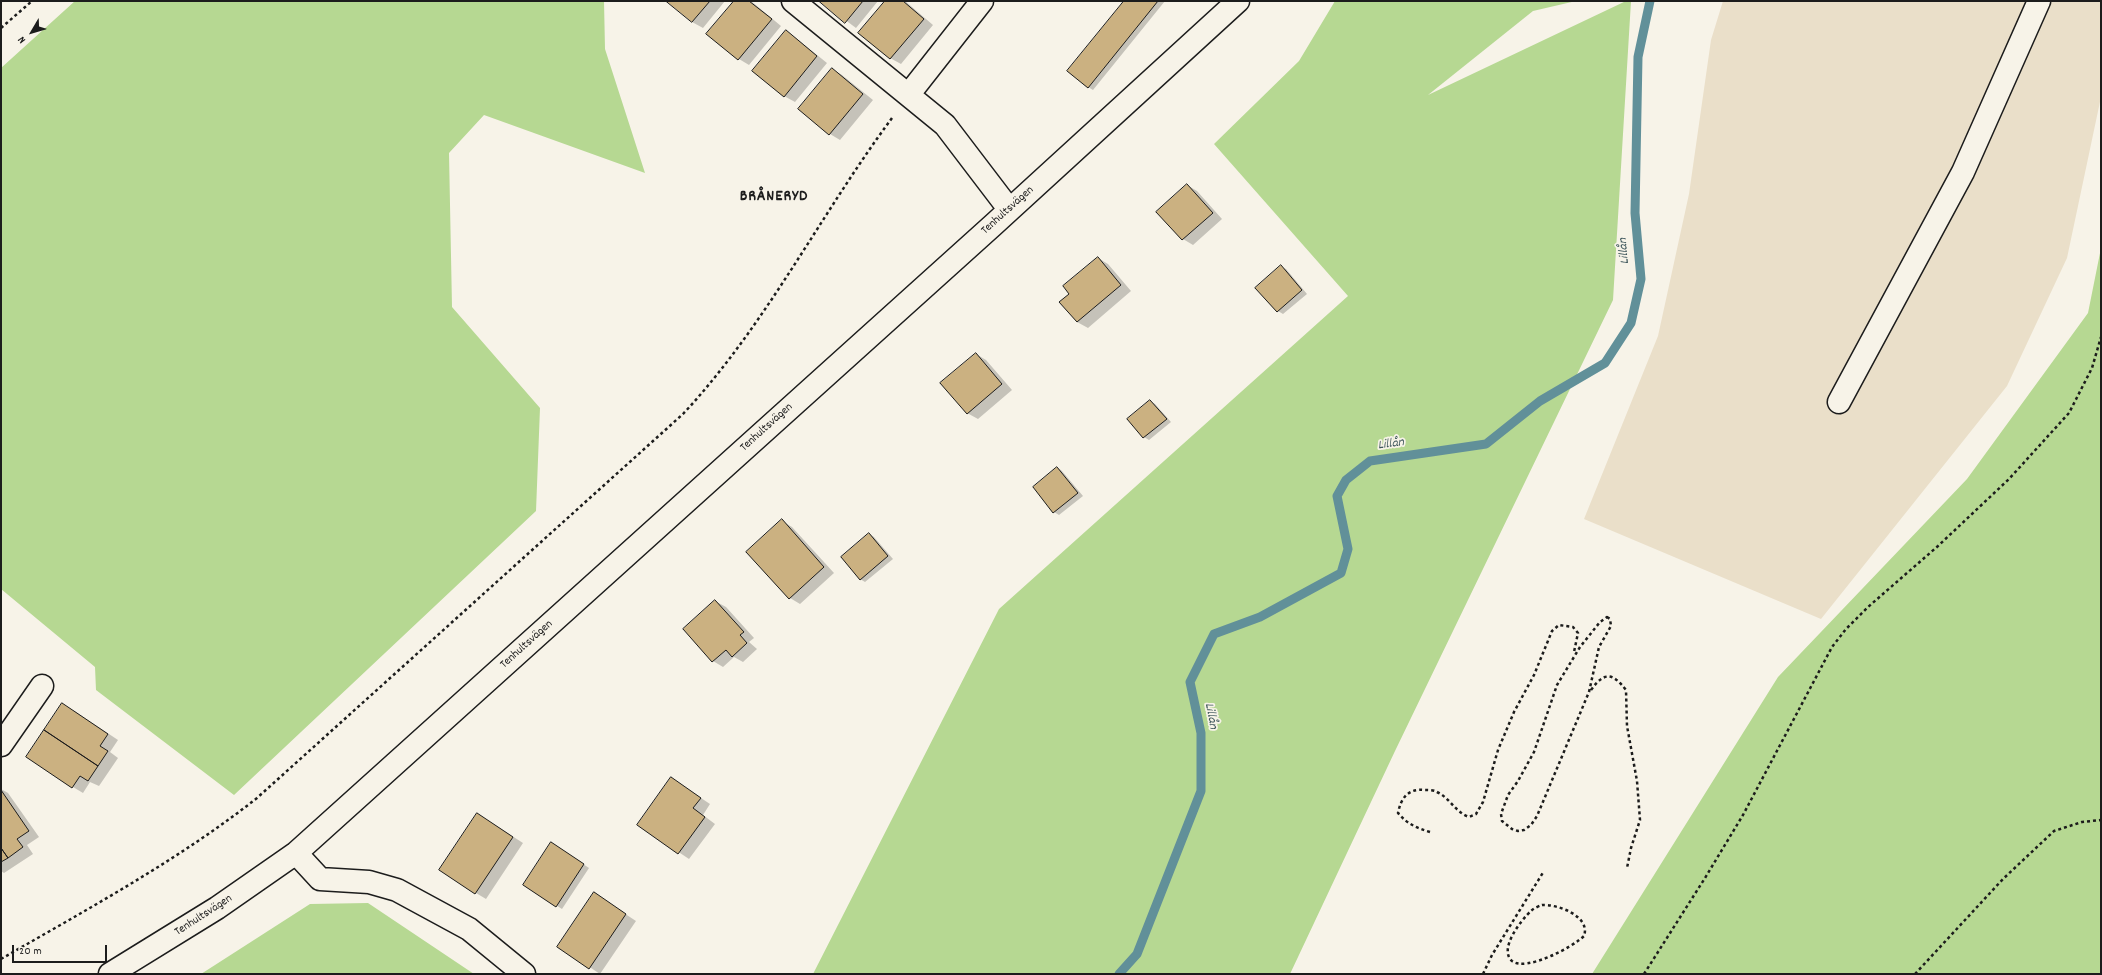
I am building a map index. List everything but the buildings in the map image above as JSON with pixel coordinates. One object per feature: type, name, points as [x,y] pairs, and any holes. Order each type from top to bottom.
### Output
[{"type":"street","points":[[793,1],[909,94],[945,125],[1009,209]]},
{"type":"street","points":[[909,94],[982,1]]},
{"type":"street","name":"Tenhultsvägen","points":[[110,974],[216,908],[296,854],[1238,1]]},
{"type":"street","points":[[1839,402],[1963,172],[2040,1]]},
{"type":"street","points":[[1,745],[42,686]]},
{"type":"street","points":[[296,854],[320,879],[369,882],[403,893],[470,929],[524,974]]},
{"type":"path","points":[[1,28],[32,1]]},
{"type":"path","points":[[1,959],[103,900],[232,818],[281,776],[683,414],[707,388],[788,277],[863,157],[909,94]]},
{"type":"path","points":[[1644,974],[1701,884],[1742,815],[1832,647],[1846,629],[1868,607],[1938,546],[2009,479],[2069,413],[2092,368],[2101,337]]},
{"type":"path","points":[[1430,832],[1405,822],[1398,813],[1400,801],[1409,792],[1421,790],[1436,791],[1460,814],[1469,817],[1476,814],[1483,802],[1498,750],[1514,712],[1534,675],[1552,631],[1559,624],[1573,627],[1578,633],[1576,648],[1552,698],[1534,752],[1504,804],[1501,814],[1502,821],[1512,829],[1518,831],[1524,830],[1531,825],[1538,816],[1589,692],[1599,646],[1611,626],[1610,619],[1607,617],[1600,622],[1572,658]]},
{"type":"path","points":[[1589,692],[1598,680],[1607,676],[1614,677],[1626,690],[1627,726],[1637,781],[1640,820],[1631,848],[1627,868]]},
{"type":"path","points":[[1915,974],[2003,879],[2054,831],[2082,822],[2101,820]]},
{"type":"path","points":[[1483,974],[1492,955],[1544,871]]},
{"type":"path","points":[[1552,904],[1579,918],[1584,926],[1584,936],[1578,942],[1533,962],[1519,965],[1510,960],[1508,944],[1513,934],[1532,910],[1542,905],[1552,904]]},
{"type":"shaded area","points":[[1723,1],[2101,1],[2101,97],[2067,258],[2007,386],[1821,619],[1584,519],[1658,336],[1689,194],[1711,40]]},
{"type":"green space","points":[[75,1],[604,1],[605,49],[645,173],[484,115],[449,153],[452,307],[540,408],[536,511],[234,795],[96,690],[95,667],[1,589],[1,68]]},
{"type":"green space","points":[[1335,1],[1576,1],[1533,11],[1428,95],[1626,1],[1631,1],[1613,300],[1395,751],[1290,974],[813,974],[999,609],[1348,296],[1214,144],[1299,61]]},
{"type":"green space","points":[[2101,248],[2101,974],[1592,974],[1778,677],[1967,479],[2088,313]]},
{"type":"green space","points":[[368,903],[474,974],[201,974],[310,904]]},
{"type":"waterway","name":"Lillån","points":[[1119,974],[1137,954],[1201,791],[1201,733],[1190,682],[1214,634],[1260,617],[1341,573],[1348,549],[1337,496],[1346,480],[1370,461],[1486,444],[1540,401],[1605,363],[1631,323],[1641,279],[1635,213],[1638,57],[1650,1]]},
{"type":"district","name":"BRÅNERYD","points":[[774,198]]}]
